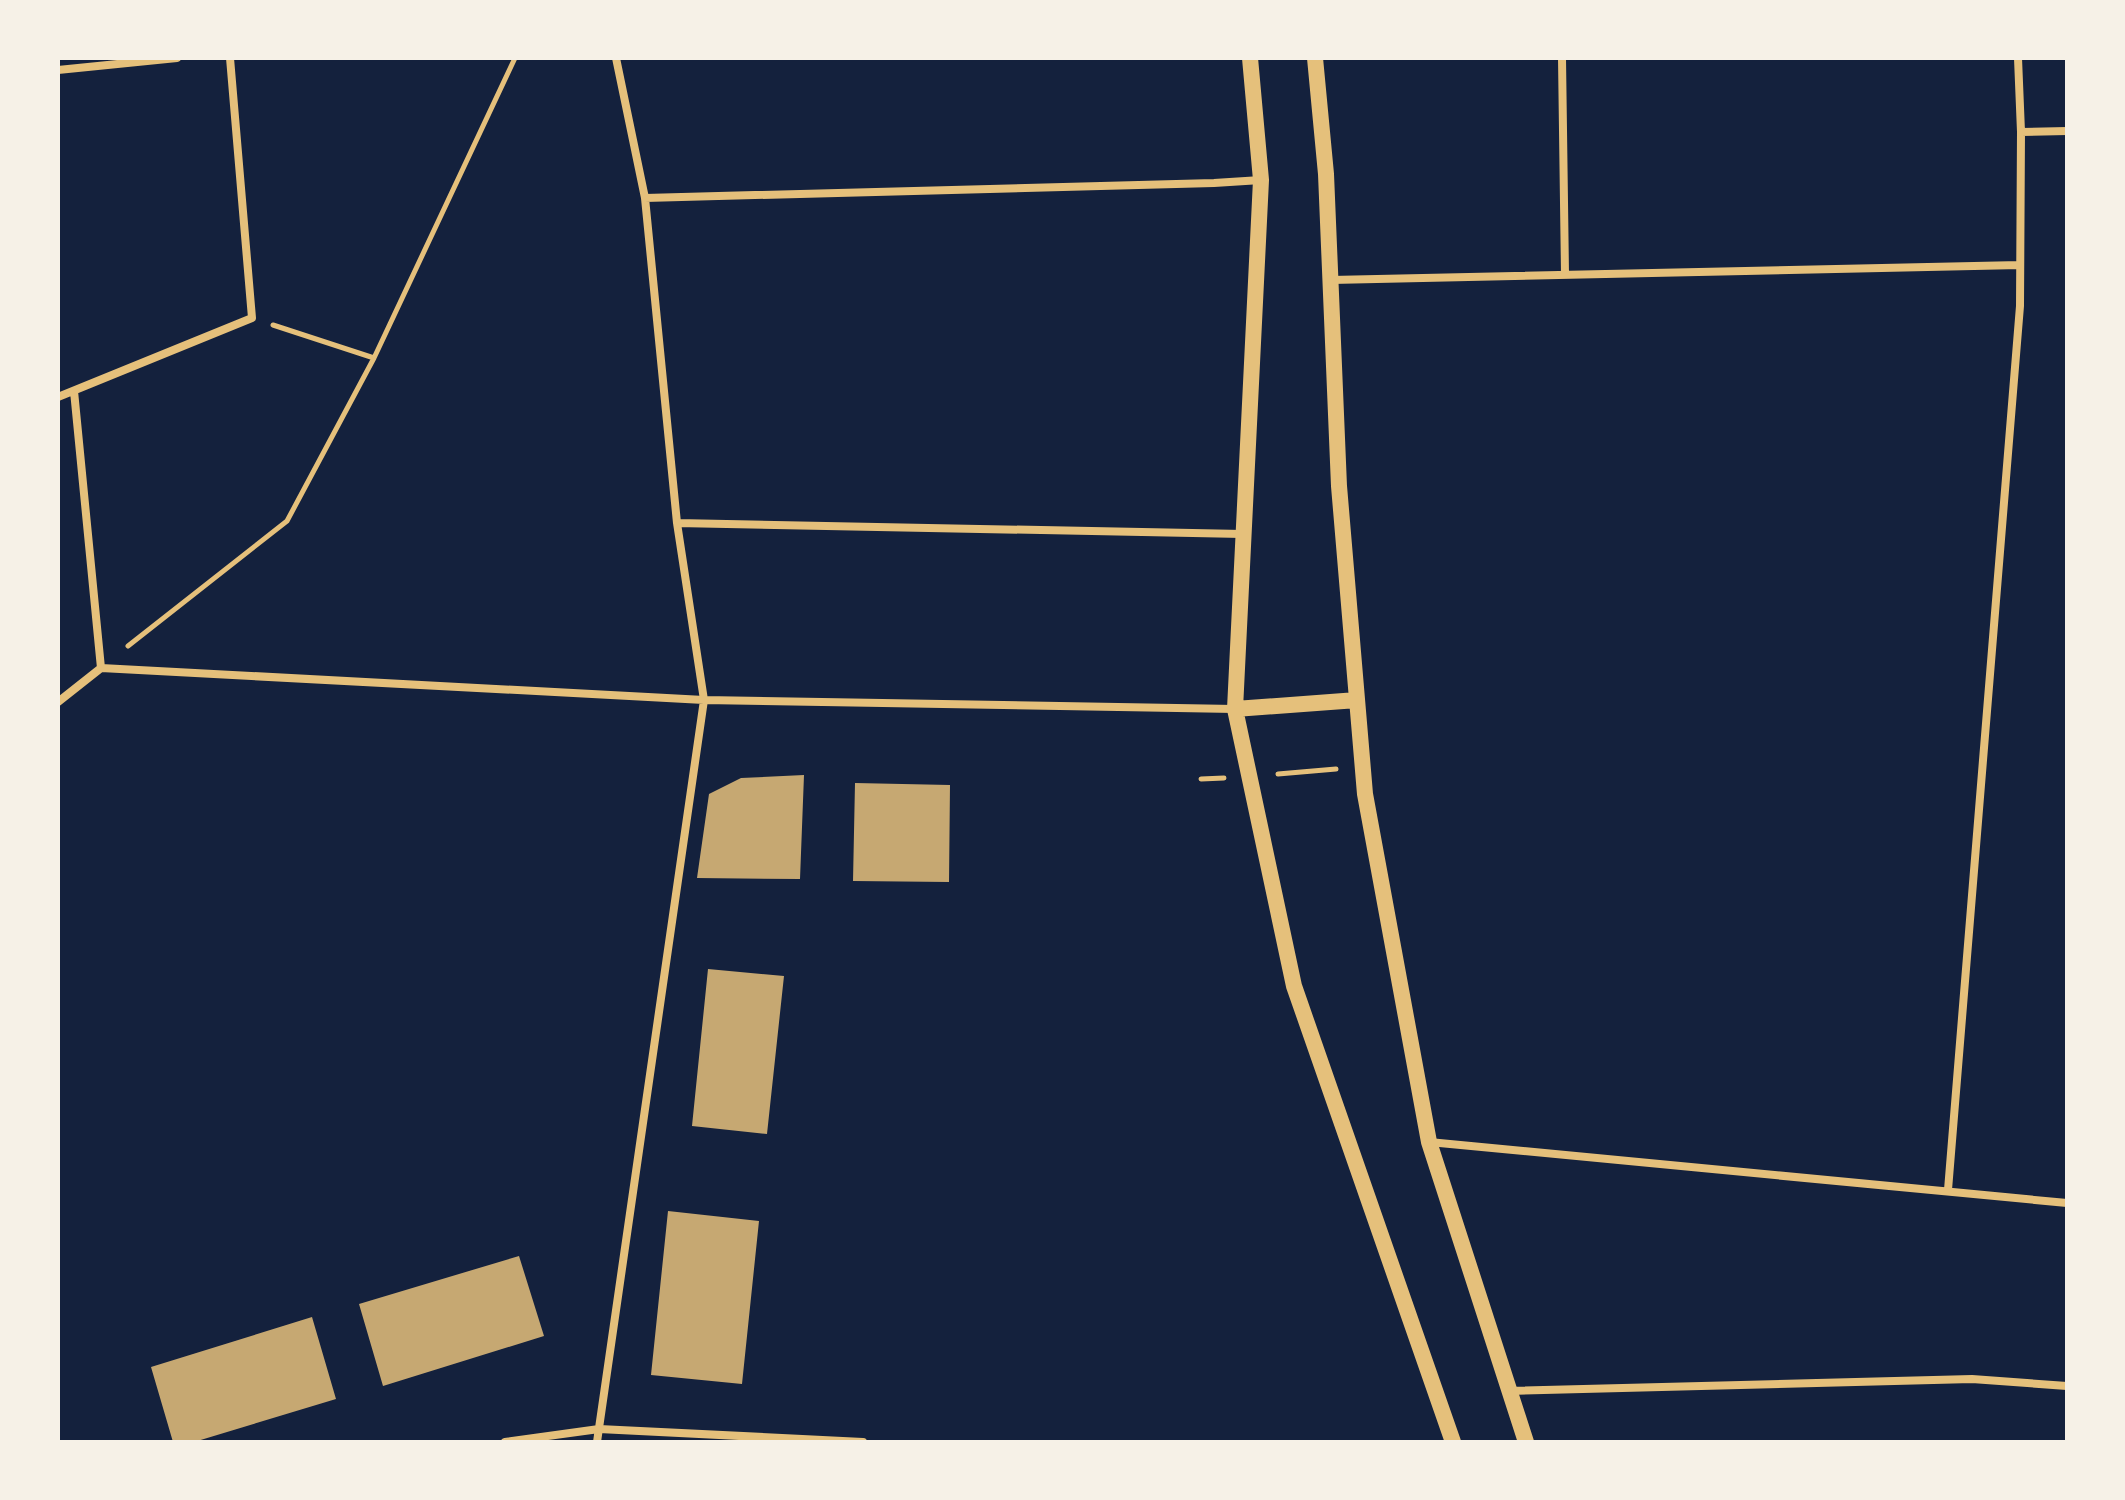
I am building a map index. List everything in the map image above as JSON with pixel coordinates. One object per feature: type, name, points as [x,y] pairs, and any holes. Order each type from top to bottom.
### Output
[{"type":"main road","points":[[1250,58],[1261,180],[1235,709],[1294,986],[1453,1442]]},
{"type":"main road","points":[[1315,58],[1326,174],[1339,486],[1365,794],[1429,1142],[1526,1442]]},
{"type":"main road","points":[[1235,709],[1357,700]]},
{"type":"street","points":[[58,70],[177,58]]},
{"type":"street","points":[[58,397],[252,318],[230,58]]},
{"type":"street","points":[[597,1442],[704,700],[677,523],[645,198],[616,58]]},
{"type":"street","points":[[1562,58],[1565,274]]},
{"type":"street","points":[[1948,1190],[2020,306],[2021,132],[2018,58]]},
{"type":"street","points":[[2021,132],[2067,131]]},
{"type":"street","points":[[645,198],[1261,180]]},
{"type":"street","points":[[1330,280],[2020,265]]},
{"type":"street","points":[[74,391],[101,668]]},
{"type":"street","points":[[677,523],[1243,534]]},
{"type":"street","points":[[58,702],[101,668],[704,700],[1235,709]]},
{"type":"street","points":[[1429,1142],[2067,1203]]},
{"type":"street","points":[[1509,1391],[1972,1379],[2067,1386]]},
{"type":"street","points":[[505,1442],[599,1429],[863,1442]]},
{"type":"path","points":[[101,668],[287,521],[374,358],[515,58]]},
{"type":"path","points":[[252,318],[374,358]]},
{"type":"path","points":[[1201,779],[1249,778],[1363,767]]},
{"type":"building","points":[[804,775],[800,879],[697,878],[709,794],[741,778]]},
{"type":"building","points":[[855,783],[950,785],[949,882],[853,881]]},
{"type":"building","points":[[708,969],[784,976],[767,1134],[692,1126]]},
{"type":"building","points":[[668,1211],[759,1221],[742,1384],[651,1375]]},
{"type":"building","points":[[519,1256],[544,1336],[383,1386],[359,1304]]},
{"type":"building","points":[[312,1317],[336,1399],[194,1442],[173,1442],[151,1367]]}]
